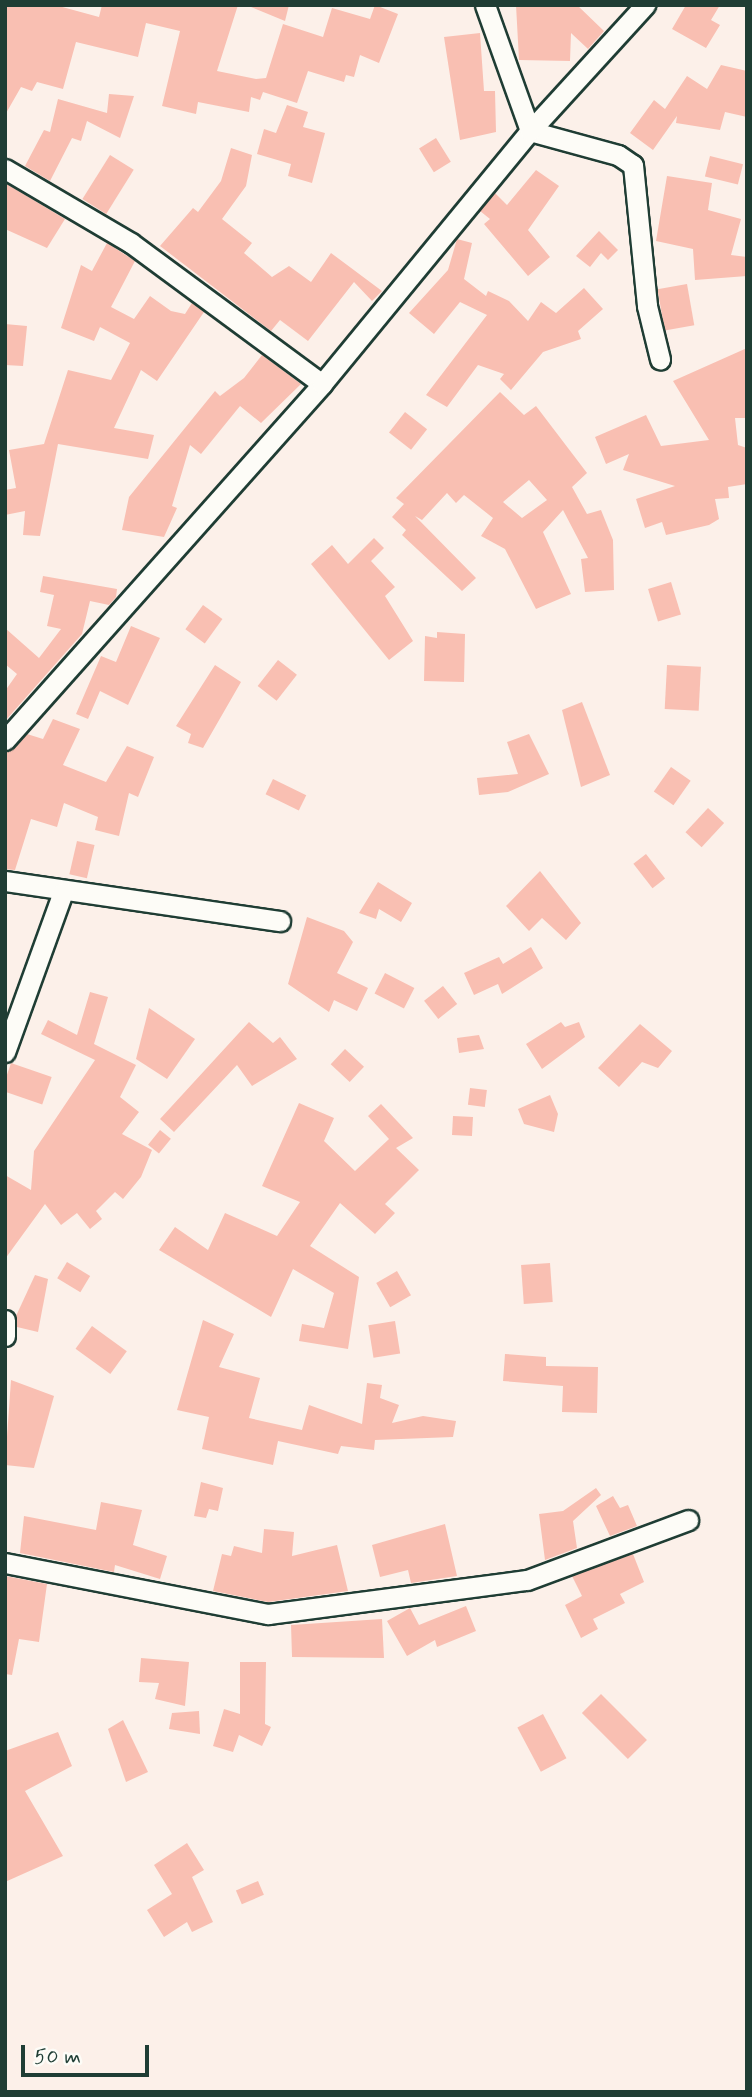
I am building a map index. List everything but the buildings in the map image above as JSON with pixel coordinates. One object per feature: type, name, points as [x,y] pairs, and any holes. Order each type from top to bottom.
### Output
[{"type":"street","points":[[485,5],[530,131]]},
{"type":"street","points":[[5,740],[322,384],[530,131],[645,5]]},
{"type":"street","points":[[530,131],[618,155],[633,165],[647,306],[660,359]]},
{"type":"street","points":[[5,169],[131,243],[322,384]]},
{"type":"street","points":[[5,881],[63,892],[280,921]]},
{"type":"street","points":[[5,1052],[63,892]]},
{"type":"street","points":[[5,1321],[5,1336]]},
{"type":"street","points":[[5,1563],[231,1612],[281,1614],[527,1580],[688,1520]]}]
